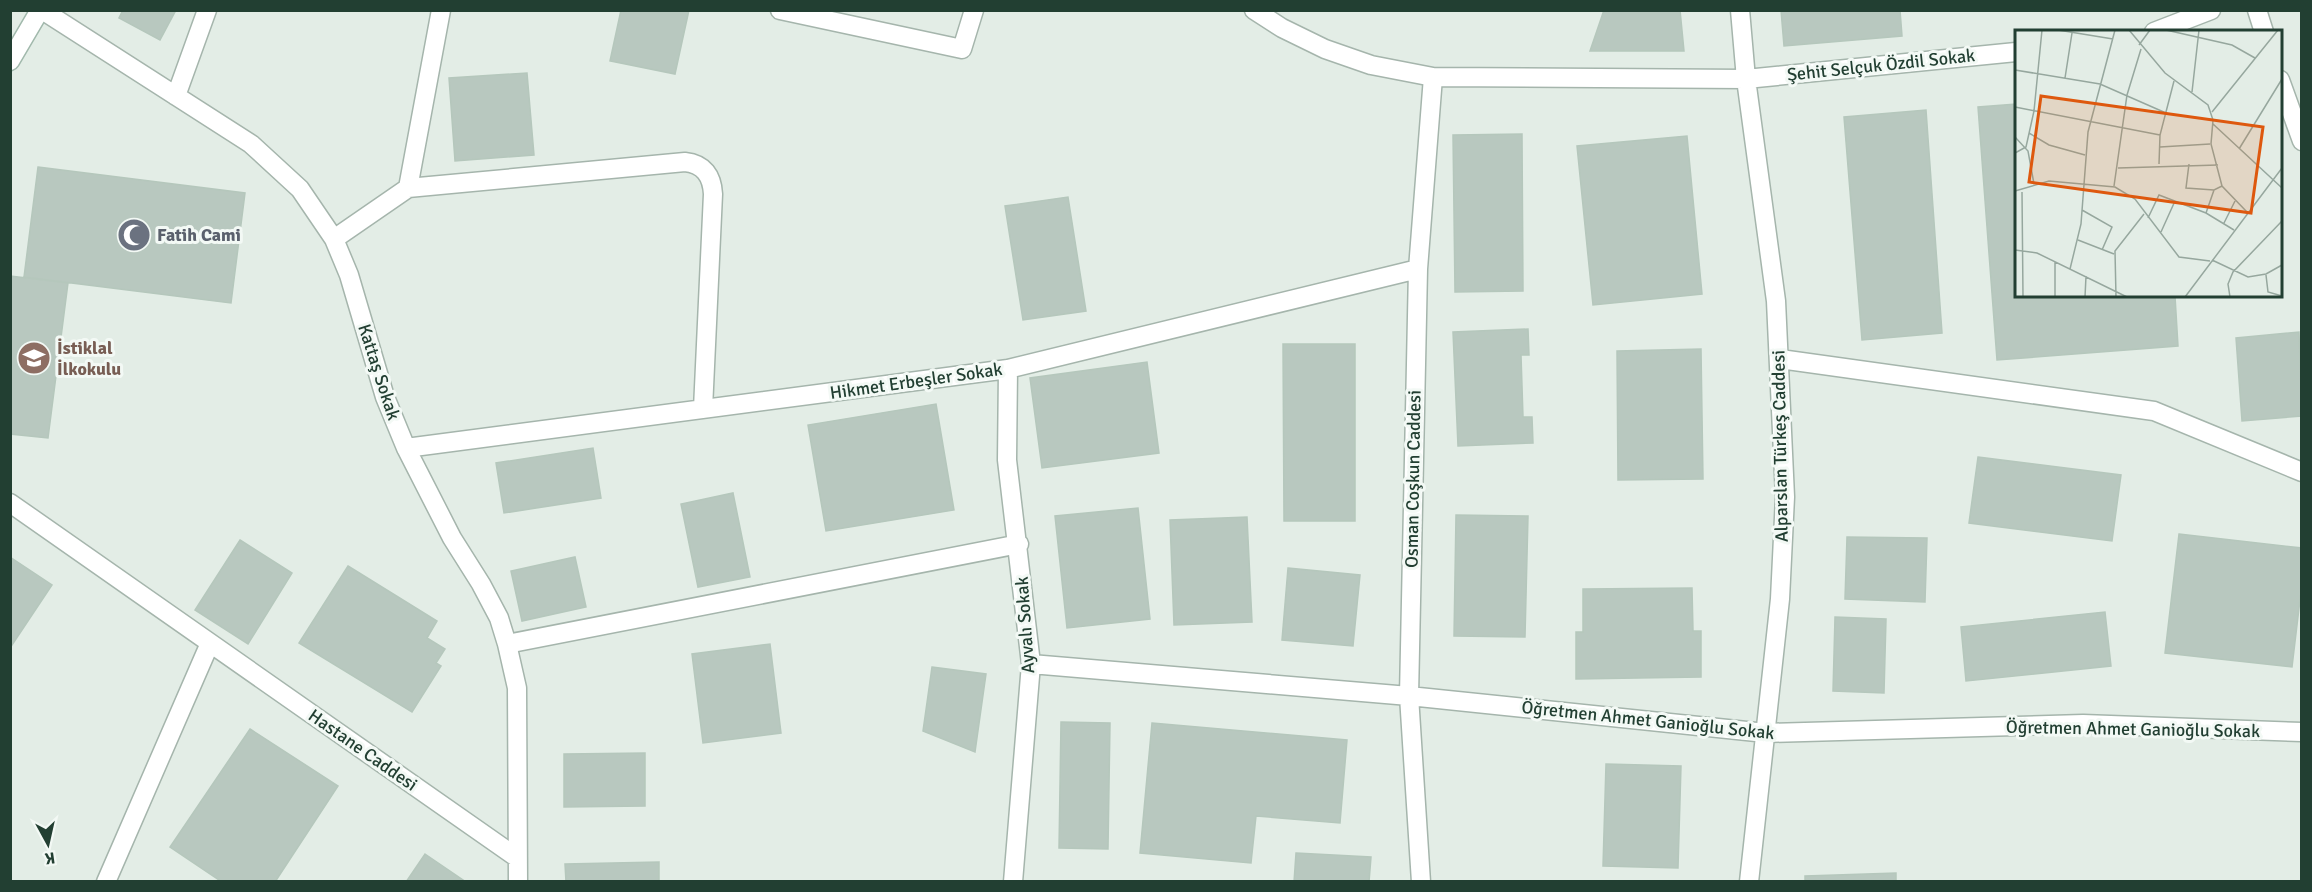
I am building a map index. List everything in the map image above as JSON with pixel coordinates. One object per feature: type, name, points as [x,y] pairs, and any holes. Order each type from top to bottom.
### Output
[{"type":"street","points":[[10,61],[41,10]]},
{"type":"street","name":"Kattaş Sokak","points":[[41,10],[251,144],[277,165],[300,189],[334,239],[349,275],[385,397],[406,448],[452,538],[499,618],[507,644],[517,688],[519,723],[516,857],[518,882]]},
{"type":"street","points":[[176,96],[207,10]]},
{"type":"street","points":[[408,188],[441,10]]},
{"type":"street","points":[[786,11],[962,49],[974,10]]},
{"type":"street","name":"Şehit Selçuk Özdil Sokak","points":[[1254,10],[1282,28],[1325,49],[1371,65],[1432,77],[1746,79],[2015,52]]},
{"type":"street","name":"Alparslan Türkeş Caddesi","points":[[1740,10],[1746,79],[1776,301],[1785,497],[1780,599],[1749,882]]},
{"type":"street","points":[[2159,30],[2211,10]]},
{"type":"street","points":[[2257,10],[2263,30]]},
{"type":"street","name":"Osman Coşkun Caddesi","points":[[1421,882],[1409,696],[1418,269],[1432,77]]},
{"type":"street","points":[[2282,86],[2301,141]]},
{"type":"street","points":[[334,239],[408,188],[685,162],[700,166],[712,182],[713,194],[703,409]]},
{"type":"street","name":"Hikmet Erbeşler Sokak","points":[[406,448],[1008,369],[1418,269]]},
{"type":"street","points":[[1780,358],[2154,411],[2301,472]]},
{"type":"street","name":"Ayvalı Sokak","points":[[1008,369],[1007,460],[1032,664],[1013,882]]},
{"type":"street","name":"Hastane Caddesi","points":[[10,503],[516,857]]},
{"type":"street","points":[[507,644],[1018,544]]},
{"type":"street","points":[[106,882],[210,643]]},
{"type":"street","name":"Öğretmen Ahmet Ganioğlu Sokak","points":[[1032,664],[1409,696],[1766,733],[2083,724],[2301,732]]},
{"type":"building","points":[[123,10],[176,10],[160,40],[119,18]]},
{"type":"building","points":[[621,10],[689,10],[675,74],[610,61]]},
{"type":"building","points":[[1604,10],[1680,10],[1684,51],[1590,51]]},
{"type":"building","points":[[1781,10],[1900,10],[1902,36],[1784,46]]},
{"type":"building","points":[[527,73],[534,155],[455,161],[449,78]]},
{"type":"building","points":[[2015,104],[2015,297],[2175,297],[2178,346],[1997,360],[1978,107]]},
{"type":"building","points":[[1926,110],[1942,333],[1862,340],[1844,117]]},
{"type":"building","points":[[1522,134],[1523,291],[1455,292],[1453,135]]},
{"type":"building","points":[[1687,136],[1702,294],[1593,305],[1577,146]]},
{"type":"building","name":"Fatih Cami","points":[[38,167],[245,193],[231,303],[24,277]]},
{"type":"building","points":[[1068,197],[1086,311],[1023,320],[1005,206]]},
{"type":"building","name":"İstiklal İlkokulu","points":[[10,276],[68,283],[48,438],[10,434]]},
{"type":"building","points":[[1528,329],[1529,355],[1521,355],[1523,417],[1532,417],[1533,443],[1458,446],[1453,332]]},
{"type":"building","points":[[2299,332],[2302,416],[2242,421],[2236,338]]},
{"type":"building","points":[[1283,344],[1355,344],[1355,521],[1284,521]]},
{"type":"building","points":[[1701,349],[1703,479],[1618,480],[1617,351]]},
{"type":"building","points":[[1147,362],[1159,453],[1042,468],[1030,378]]},
{"type":"building","points":[[936,404],[954,510],[826,531],[808,425]]},
{"type":"building","points":[[593,448],[601,498],[504,513],[496,463]]},
{"type":"building","points":[[1978,457],[2121,475],[2112,541],[1969,523]]},
{"type":"building","points":[[733,493],[750,577],[698,587],[681,504]]},
{"type":"building","points":[[1138,508],[1150,619],[1067,628],[1055,516]]},
{"type":"building","points":[[1456,515],[1528,516],[1525,637],[1454,636]]},
{"type":"building","points":[[1247,517],[1252,622],[1174,625],[1170,520]]},
{"type":"building","points":[[2179,534],[2302,548],[2302,583],[2292,667],[2165,653]]},
{"type":"building","points":[[1847,537],[1927,538],[1925,602],[1845,599]]},
{"type":"building","points":[[240,540],[292,573],[248,644],[195,610]]},
{"type":"building","points":[[10,557],[52,585],[10,648]]},
{"type":"building","points":[[575,557],[586,607],[522,621],[511,571]]},
{"type":"building","points":[[348,566],[437,621],[427,638],[445,649],[436,663],[441,666],[412,712],[299,643]]},
{"type":"building","points":[[1288,568],[1360,575],[1353,646],[1282,640]]},
{"type":"building","points":[[1692,588],[1693,631],[1701,631],[1701,677],[1576,679],[1576,632],[1583,632],[1583,589]]},
{"type":"building","points":[[2105,612],[2111,666],[1966,681],[1961,627]]},
{"type":"building","points":[[1835,617],[1886,619],[1884,693],[1833,691]]},
{"type":"building","points":[[770,644],[781,733],[703,743],[692,654]]},
{"type":"building","points":[[932,667],[986,674],[975,752],[923,731]]},
{"type":"building","points":[[1061,722],[1110,723],[1108,849],[1059,848]]},
{"type":"building","points":[[1152,723],[1347,740],[1340,823],[1256,816],[1251,863],[1140,853]]},
{"type":"building","points":[[250,729],[338,786],[275,882],[222,882],[170,847]]},
{"type":"building","points":[[645,753],[645,806],[564,807],[564,754]]},
{"type":"building","points":[[1606,764],[1681,766],[1678,868],[1603,866]]},
{"type":"building","points":[[1296,853],[1371,857],[1369,882],[1294,882]]},
{"type":"building","points":[[425,854],[466,882],[406,882]]},
{"type":"building","points":[[659,862],[659,882],[566,882],[565,864]]},
{"type":"building","points":[[1896,873],[1896,882],[1805,882],[1805,876]]},
{"type":"place","name":"Fatih Cami","points":[[134,235]]},
{"type":"place","name":"İstiklal İlkokulu","points":[[34,358]]}]
